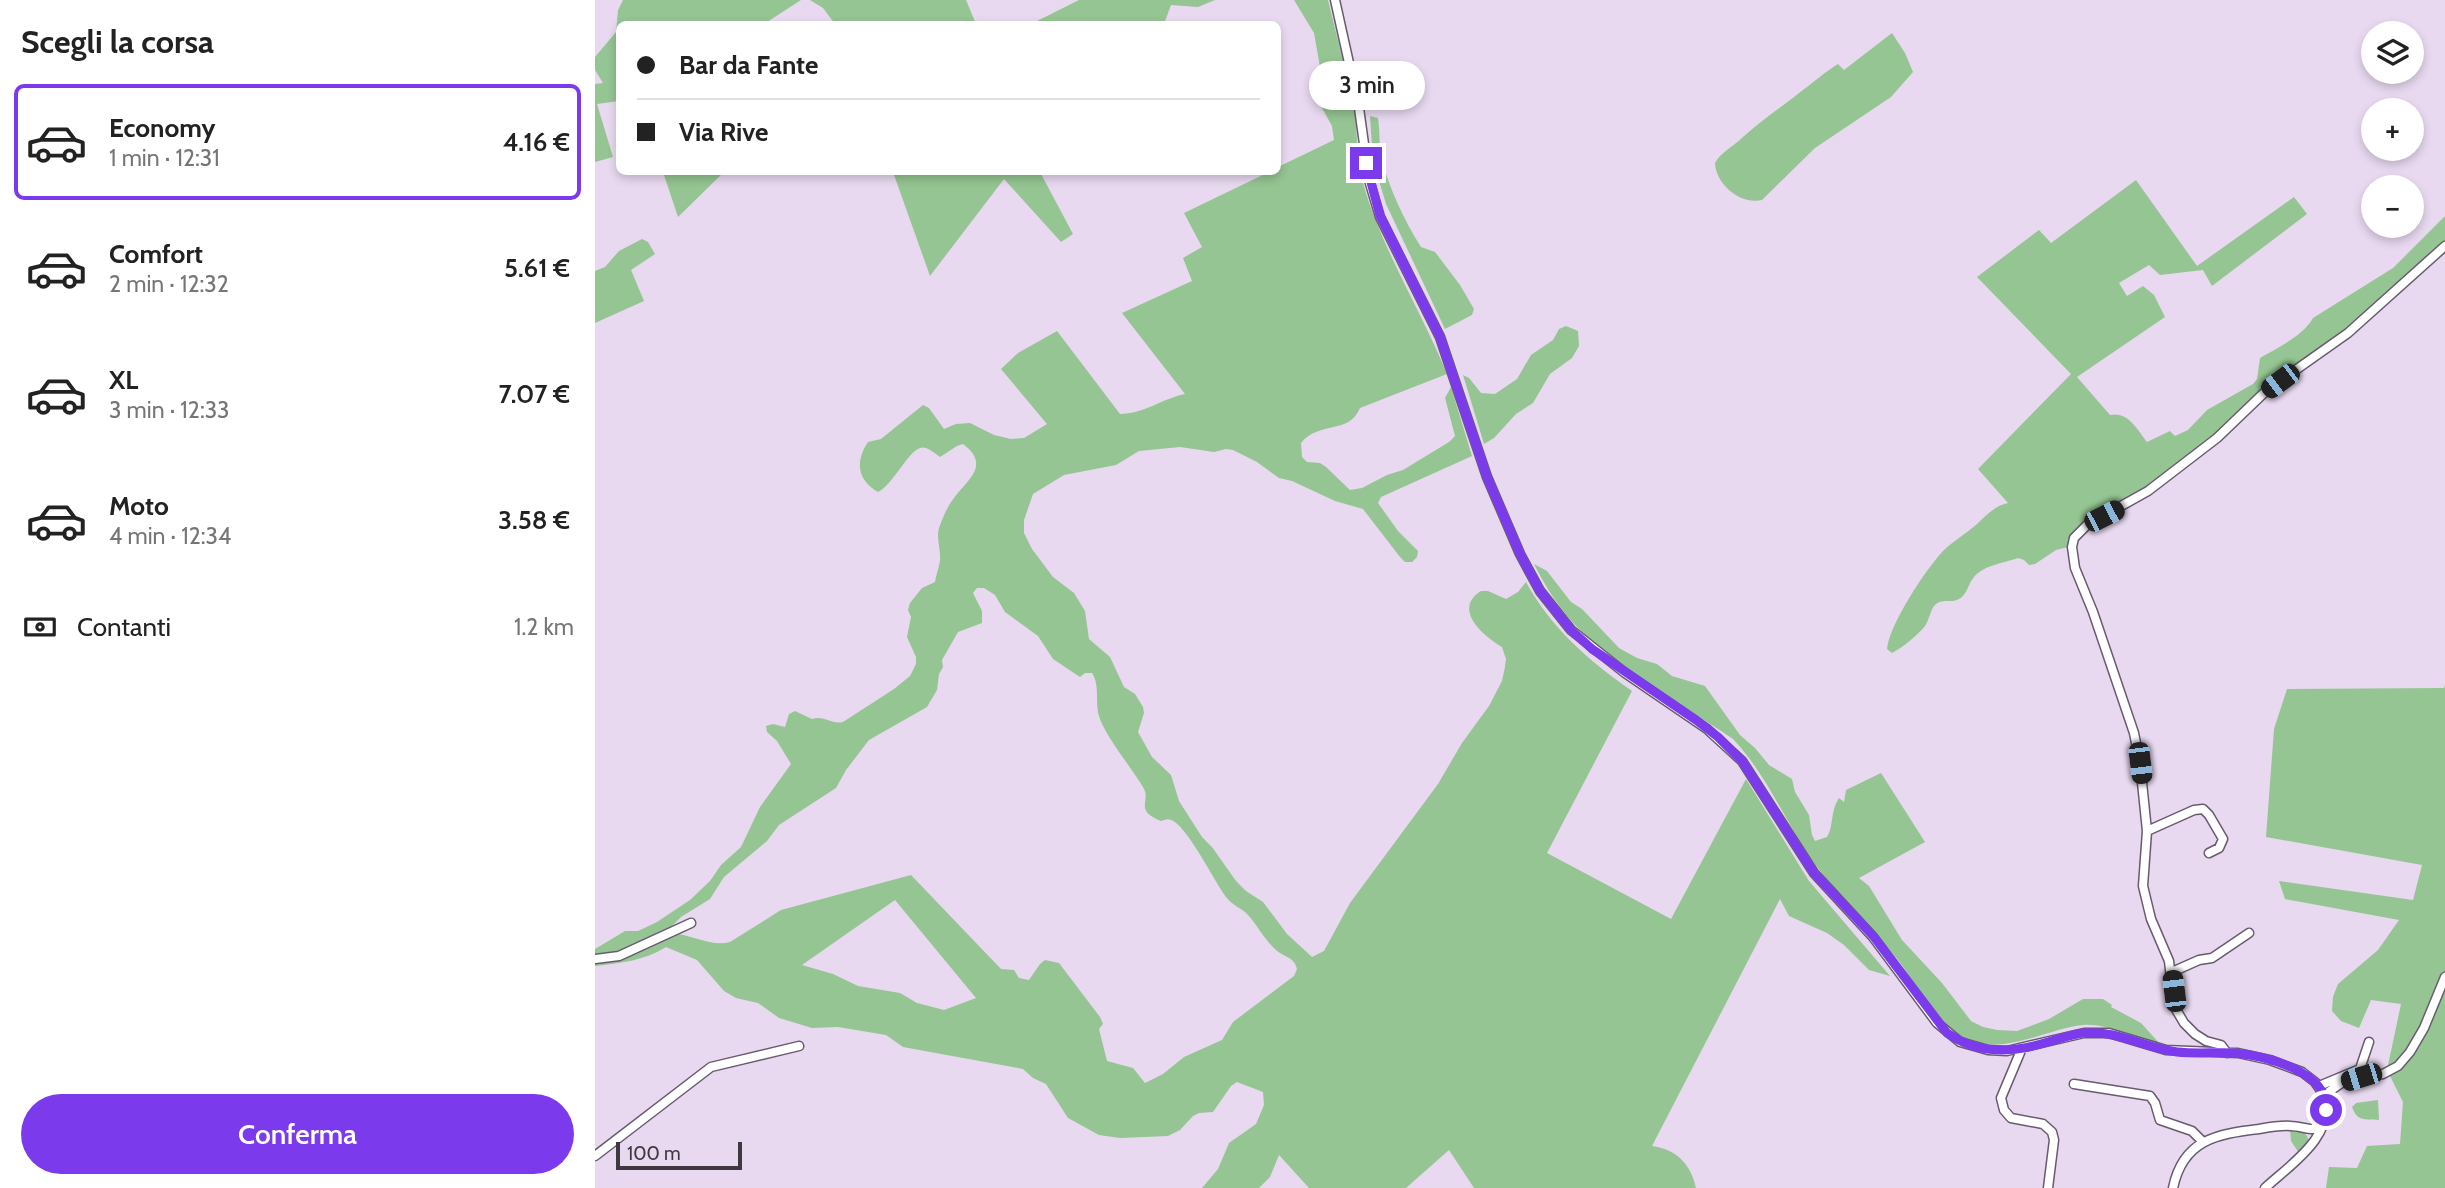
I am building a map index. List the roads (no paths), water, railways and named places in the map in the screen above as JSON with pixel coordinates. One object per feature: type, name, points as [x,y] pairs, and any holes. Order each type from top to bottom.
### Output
[{"type":"street","points":[[1335,0],[1359,108],[1366,163],[1376,205],[1388,236],[1440,337],[1487,477],[1520,554],[1535,584],[1571,630],[1625,673],[1707,729],[1742,761],[1814,873],[1874,937],[1947,1033],[1960,1042],[1989,1050],[2007,1051],[2084,1033],[2109,1033],[2177,1052],[2248,1055],[2302,1072],[2319,1086],[2325,1095],[2327,1105],[2322,1131],[2311,1145],[2265,1188]]},
{"type":"street","points":[[2227,1053],[2224,1047],[2195,1034],[2174,1006],[2172,972],[2145,897],[2143,874],[2147,831],[2134,733],[2072,558],[2074,538],[2087,525],[2148,491],[2217,438],[2266,391],[2348,333],[2445,246]]},
{"type":"street","points":[[2147,831],[2194,810],[2203,809],[2223,838],[2219,848],[2209,853]]},
{"type":"street","points":[[595,959],[619,956],[691,923]]},
{"type":"street","points":[[2172,972],[2199,960],[2212,958],[2249,933]]},
{"type":"street","points":[[2325,1095],[2343,1082],[2383,1074],[2398,1066],[2424,1028],[2445,977]]},
{"type":"street","points":[[2319,1086],[2360,1069],[2369,1042]]},
{"type":"street","points":[[595,1156],[711,1066],[799,1046]]},
{"type":"street","points":[[2022,1048],[2001,1098],[2002,1106],[2011,1118],[2043,1124],[2052,1132],[2054,1140],[2048,1188]]},
{"type":"street","points":[[2074,1084],[2150,1096],[2155,1102],[2160,1120],[2192,1130],[2202,1141]]},
{"type":"street","points":[[2173,1186],[2189,1155],[2202,1141],[2238,1131],[2287,1125],[2316,1130],[2323,1123]]},
{"type":"street","points":[[2303,1127],[2310,1135],[2311,1145]]}]
